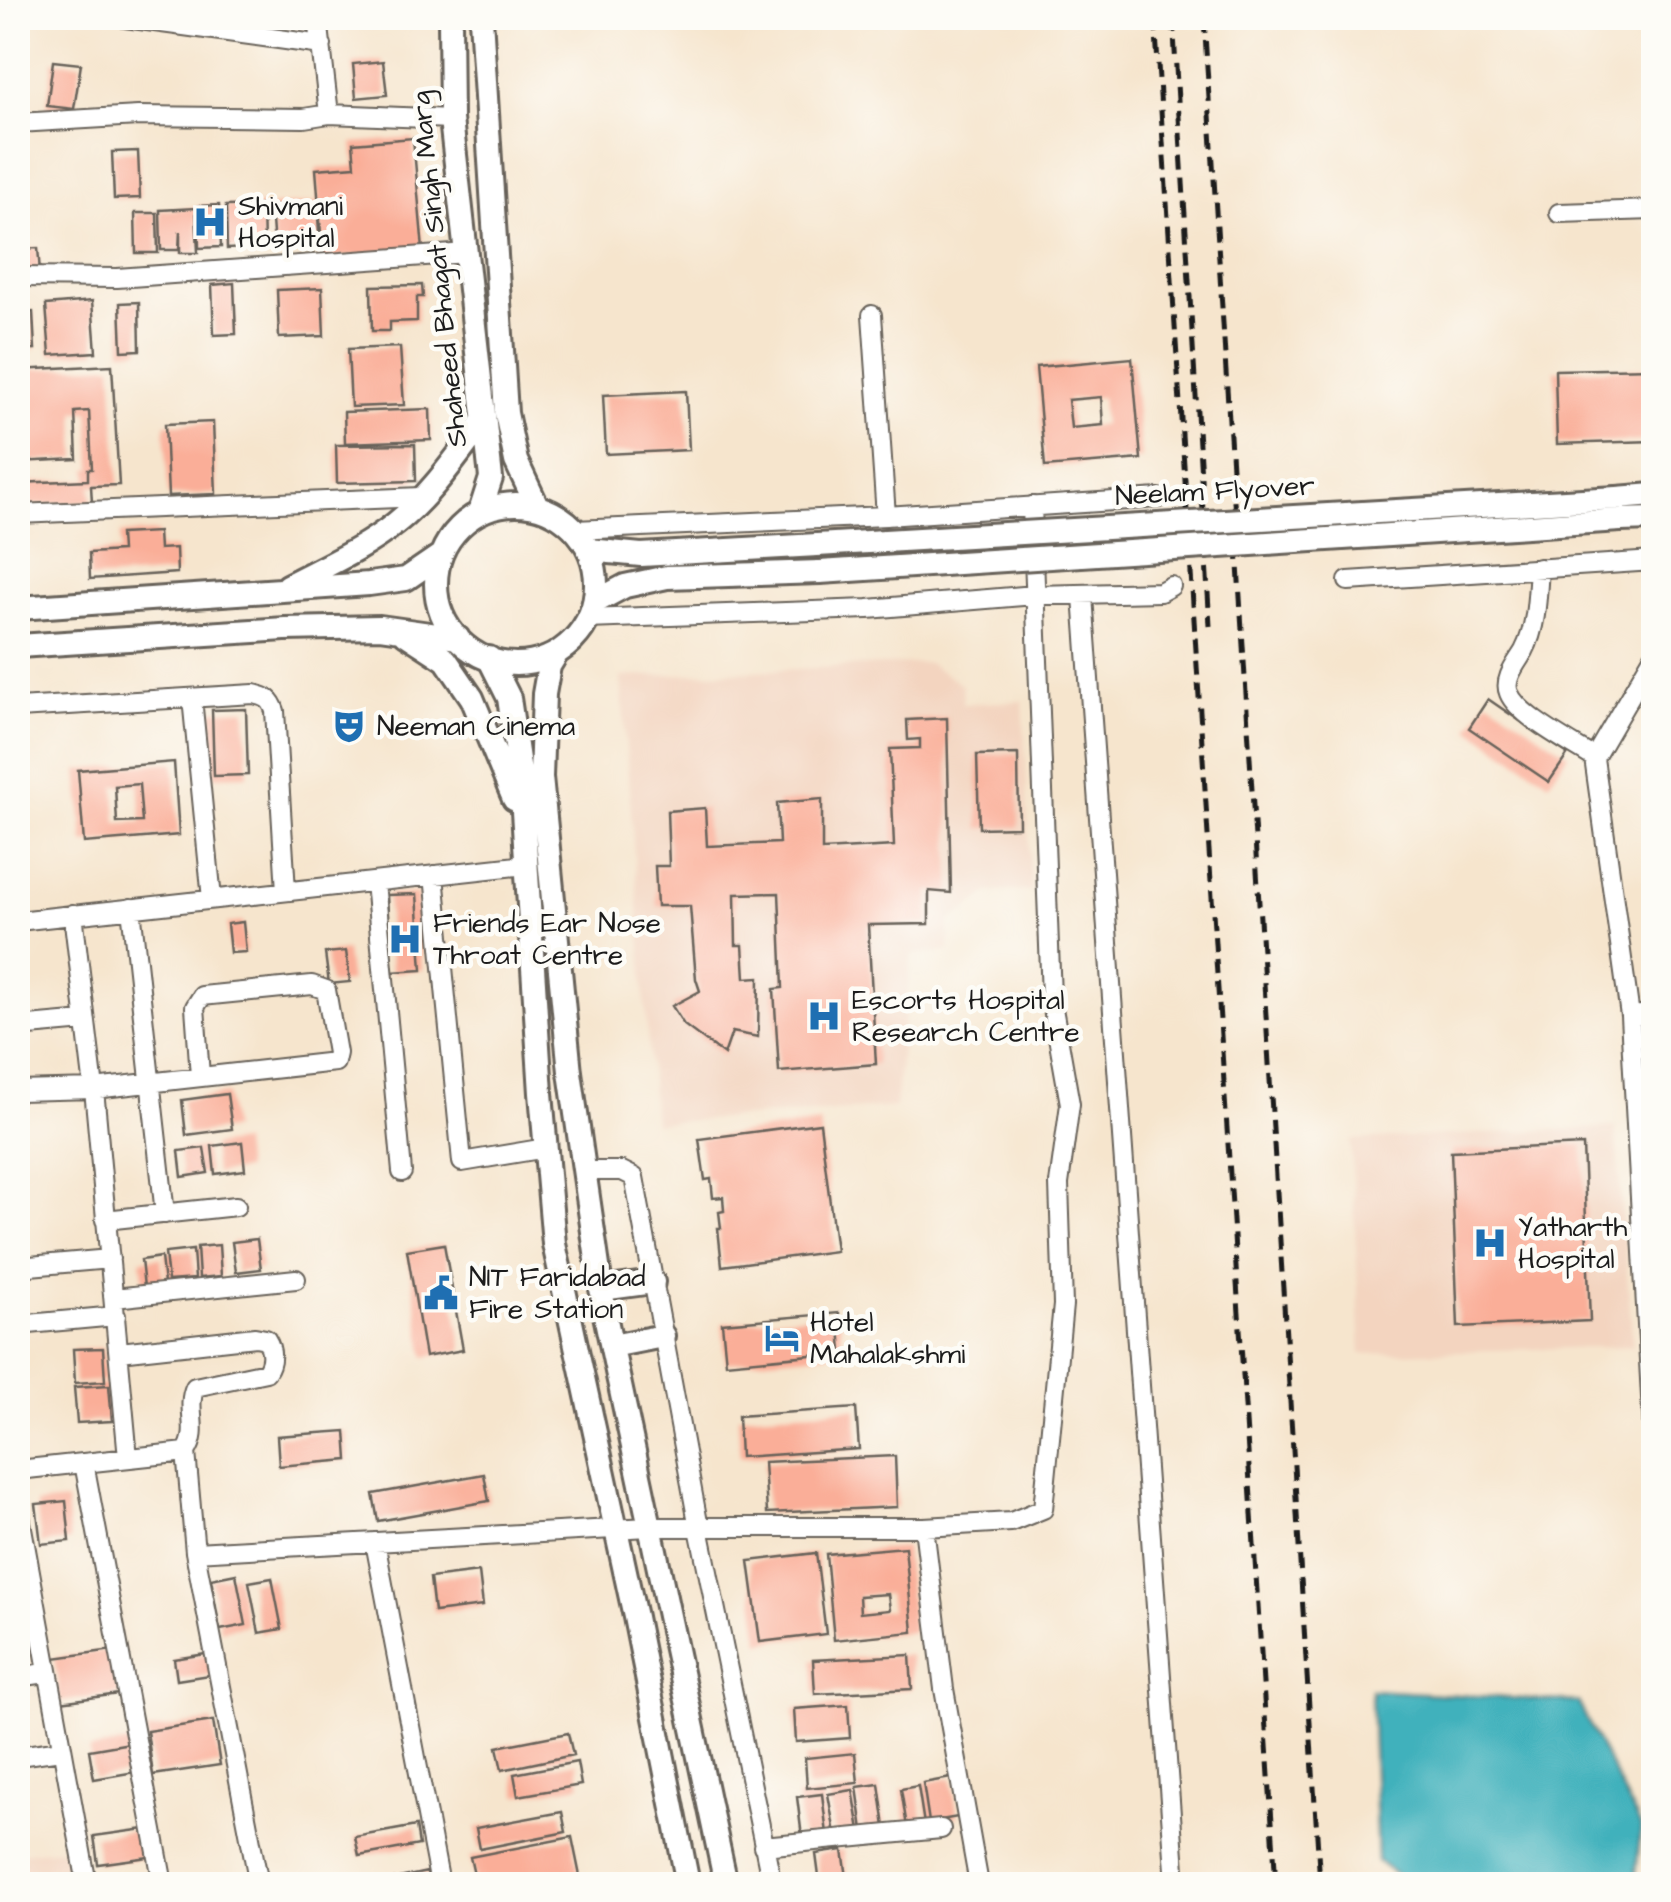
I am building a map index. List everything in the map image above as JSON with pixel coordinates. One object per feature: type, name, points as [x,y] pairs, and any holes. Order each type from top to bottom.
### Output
[{"type":"street","points":[[124,18],[322,45]]},
{"type":"street","points":[[318,18],[329,114]]},
{"type":"street","name":"Shaheed Bhagat Singh Marg","points":[[450,18],[451,118],[491,478],[480,512]]},
{"type":"street","name":"Shaheed Bhagat Singh Marg","points":[[481,18],[506,414],[516,461],[536,506]]},
{"type":"street","points":[[18,123],[138,116],[304,118],[329,114],[451,118]]},
{"type":"street","points":[[1559,213],[1654,210]]},
{"type":"street","points":[[18,276],[118,278],[468,253]]},
{"type":"street","points":[[872,315],[886,516]]},
{"type":"street","points":[[279,590],[341,558],[396,523],[484,422]]},
{"type":"street","points":[[1619,509],[1654,495]]},
{"type":"street","points":[[18,514],[421,497]]},
{"type":"street","points":[[582,540],[1159,498]]},
{"type":"street","points":[[557,654],[524,664],[482,657],[458,638],[442,615],[436,588],[441,555],[455,531],[480,512],[506,504],[536,506],[562,518],[594,560],[591,611],[582,631],[549,666],[544,694],[541,776],[570,1072],[612,1346],[726,1884]]},
{"type":"street","points":[[195,1552],[649,1527],[924,1527],[1011,1522],[1044,1508],[1064,1306],[1059,1184],[1070,1104],[1052,997],[1032,506]]},
{"type":"street","points":[[1619,509],[1654,518]]},
{"type":"street","name":"Neelam Flyover","points":[[582,540],[642,555],[1619,509]]},
{"type":"street","name":"Neelam Flyover","points":[[591,611],[625,586],[667,577],[820,572],[1619,509]]},
{"type":"street","points":[[18,608],[406,580],[441,555]]},
{"type":"street","points":[[1348,581],[1654,561]]},
{"type":"street","points":[[1539,568],[1533,628],[1511,672],[1509,695],[1520,709],[1594,758]]},
{"type":"street","points":[[591,611],[868,609],[1035,596],[1160,592],[1171,586]]},
{"type":"street","points":[[1083,596],[1176,1884]]},
{"type":"street","points":[[18,646],[285,629],[396,629],[458,638]]},
{"type":"street","points":[[396,629],[446,660],[472,698],[524,826]]},
{"type":"street","points":[[1654,656],[1594,758],[1630,1016],[1654,1452]]},
{"type":"street","points":[[489,658],[509,698],[524,826],[554,1244],[688,1884]]},
{"type":"street","points":[[18,708],[254,694],[272,702],[286,891]]},
{"type":"street","points":[[192,698],[212,900]]},
{"type":"street","points":[[18,920],[526,865]]},
{"type":"street","points":[[434,875],[462,1162],[546,1148]]},
{"type":"street","points":[[374,882],[402,1172]]},
{"type":"street","points":[[131,908],[165,1214]]},
{"type":"street","points":[[73,914],[94,1089],[128,1458]]},
{"type":"street","points":[[18,1091],[94,1089],[335,1062],[337,1053],[326,990],[312,986],[202,996],[194,1006],[200,1076]]},
{"type":"street","points":[[1630,1016],[1654,1014]]},
{"type":"street","points":[[18,1027],[85,1021]]},
{"type":"street","points":[[550,1196],[622,1171],[634,1178],[698,1528],[772,1884]]},
{"type":"street","points":[[106,1220],[236,1206]]},
{"type":"street","points":[[18,1267],[110,1259]]},
{"type":"street","points":[[18,1325],[296,1278]]},
{"type":"street","points":[[602,1289],[654,1282]]},
{"type":"street","points":[[612,1346],[663,1336]]},
{"type":"street","points":[[120,1352],[266,1339],[272,1360],[266,1372],[196,1386],[191,1400],[194,1438],[186,1452],[195,1552],[259,1884]]},
{"type":"street","points":[[18,1470],[186,1452]]},
{"type":"street","points":[[84,1463],[163,1884]]},
{"type":"street","points":[[18,1506],[26,1604],[46,1673],[87,1884]]},
{"type":"street","points":[[924,1527],[944,1689],[979,1884]]},
{"type":"street","points":[[375,1542],[440,1884]]},
{"type":"street","points":[[18,1678],[46,1673]]},
{"type":"street","points":[[18,1756],[62,1750]]},
{"type":"street","points":[[763,1846],[941,1830]]},
{"type":"shaded area","points":[[928,663],[962,685],[963,704],[1023,701],[1031,891],[990,892],[950,921],[949,951],[911,955],[895,1107],[654,1123],[621,677]]},
{"type":"shaded area","name":"Yatharth Hospital","points":[[1615,1127],[1633,1346],[1361,1354],[1351,1140]]},
{"type":"shaded area","points":[[70,1848],[78,1884],[18,1884],[18,1853]]},
{"type":"water","points":[[1371,1690],[1578,1702],[1641,1827],[1635,1884],[1410,1884],[1377,1861]]},
{"type":"building","points":[[53,61],[81,64],[74,109],[47,106]]},
{"type":"building","points":[[383,61],[387,95],[356,98],[353,64]]},
{"type":"building","points":[[413,138],[423,250],[323,259],[316,169],[355,166],[353,143]]},
{"type":"building","points":[[138,151],[140,198],[114,199],[112,152]]},
{"type":"building","points":[[317,203],[320,245],[274,248],[271,206]]},
{"type":"building","points":[[219,205],[221,247],[199,248],[198,206]]},
{"type":"building","points":[[263,205],[264,247],[227,249],[226,206]]},
{"type":"building","points":[[196,208],[198,253],[180,253],[180,231],[179,250],[161,250],[160,210]]},
{"type":"building","points":[[135,213],[157,213],[158,253],[136,253]]},
{"type":"building","points":[[38,248],[40,272],[18,274],[18,249]]},
{"type":"building","points":[[234,283],[236,334],[214,335],[212,285]]},
{"type":"building","points":[[422,285],[423,297],[417,297],[417,321],[390,322],[390,331],[372,331],[371,286]]},
{"type":"building","points":[[322,288],[324,336],[279,338],[277,290]]},
{"type":"building","points":[[92,301],[96,352],[50,355],[46,305]]},
{"type":"building","points":[[139,302],[140,350],[122,351],[120,303]]},
{"type":"building","points":[[33,312],[35,349],[18,350],[18,313]]},
{"type":"building","points":[[400,347],[404,405],[351,407],[348,349]]},
{"type":"building","points":[[1132,358],[1141,459],[1045,467],[1036,367]],"holes":[[[1101,397],[1103,425],[1071,428],[1068,400]]]},
{"type":"building","points":[[112,365],[119,485],[91,486],[92,502],[19,506],[18,483],[88,480],[88,469],[92,469],[89,411],[75,412],[77,459],[18,462],[18,398],[25,398],[25,391],[18,391],[18,370]]},
{"type":"building","points":[[1654,368],[1654,441],[1557,444],[1555,370]]},
{"type":"building","points":[[686,391],[689,450],[606,454],[603,395]]},
{"type":"building","points":[[430,409],[431,440],[345,443],[344,412]]},
{"type":"building","points":[[213,422],[216,494],[168,496],[165,424]]},
{"type":"building","points":[[415,444],[416,481],[337,483],[336,445]]},
{"type":"building","points":[[158,532],[159,549],[176,548],[177,573],[90,579],[89,553],[121,551],[120,534]]},
{"type":"building","points":[[1488,699],[1568,754],[1549,782],[1469,728]]},
{"type":"building","points":[[246,709],[248,775],[214,776],[212,710]]},
{"type":"building","points":[[947,718],[951,893],[929,891],[929,924],[868,925],[876,1064],[779,1072],[774,989],[783,988],[779,893],[735,894],[736,945],[743,945],[745,978],[759,977],[758,1037],[732,1032],[724,1055],[684,1025],[672,1006],[700,991],[690,906],[657,906],[655,866],[669,866],[667,811],[705,808],[707,846],[779,843],[777,803],[822,799],[822,850],[894,846],[890,749],[920,748],[920,739],[908,740],[907,720]]},
{"type":"building","points":[[1018,754],[1019,827],[979,828],[977,755]]},
{"type":"building","points":[[174,762],[179,835],[84,843],[78,770]],"holes":[[[139,784],[142,822],[117,823],[115,786]]]},
{"type":"building","points":[[417,894],[422,970],[391,972],[387,895]]},
{"type":"building","points":[[243,922],[246,952],[230,953],[227,924]]},
{"type":"building","points":[[346,951],[350,982],[329,984],[325,953]]},
{"type":"building","points":[[227,1094],[232,1129],[186,1135],[182,1100]]},
{"type":"building","points":[[820,1123],[836,1251],[722,1266],[718,1228],[719,1212],[724,1211],[723,1197],[713,1198],[711,1179],[705,1180],[699,1139]]},
{"type":"building","points":[[242,1142],[245,1170],[215,1174],[212,1146]]},
{"type":"building","points":[[1583,1145],[1590,1321],[1458,1327],[1451,1151]]},
{"type":"building","points":[[204,1148],[208,1173],[182,1177],[179,1151]]},
{"type":"building","points":[[257,1239],[261,1269],[236,1272],[232,1242]]},
{"type":"building","points":[[444,1244],[463,1350],[425,1357],[407,1250]]},
{"type":"building","points":[[219,1245],[221,1276],[199,1278],[197,1247]]},
{"type":"building","points":[[193,1250],[195,1279],[168,1281],[165,1253]]},
{"type":"building","points":[[161,1257],[164,1284],[144,1287],[141,1260]]},
{"type":"building","name":"Hotel Mahalakshmi","points":[[839,1313],[842,1352],[726,1363],[722,1323]]},
{"type":"building","points":[[103,1348],[105,1381],[75,1383],[73,1349]]},
{"type":"building","points":[[109,1385],[112,1421],[77,1423],[74,1387]]},
{"type":"building","points":[[856,1408],[859,1449],[740,1457],[738,1416]]},
{"type":"building","points":[[346,1431],[348,1460],[279,1466],[277,1436]]},
{"type":"building","points":[[895,1456],[897,1507],[767,1513],[764,1462]]},
{"type":"building","points":[[484,1474],[489,1501],[378,1521],[373,1494]]},
{"type":"building","points":[[66,1501],[70,1541],[41,1544],[36,1504]]},
{"type":"building","points":[[905,1547],[913,1632],[834,1640],[826,1554]],"holes":[[[888,1594],[890,1610],[860,1613],[859,1596]]]},
{"type":"building","points":[[816,1553],[826,1634],[760,1642],[749,1561]]},
{"type":"building","points":[[479,1572],[483,1606],[434,1612],[430,1578]]},
{"type":"building","points":[[236,1574],[246,1625],[220,1630],[211,1579]]},
{"type":"building","points":[[272,1578],[282,1629],[259,1633],[249,1582]]},
{"type":"building","points":[[34,1620],[38,1646],[18,1649],[18,1622]]},
{"type":"building","points":[[113,1650],[119,1694],[60,1702],[54,1658]]},
{"type":"building","points":[[212,1653],[215,1674],[177,1680],[174,1659]]},
{"type":"building","points":[[910,1655],[912,1689],[815,1694],[813,1660]]},
{"type":"building","points":[[848,1705],[850,1738],[796,1742],[794,1709]]},
{"type":"building","points":[[213,1721],[220,1765],[153,1775],[147,1731]]},
{"type":"building","points":[[568,1733],[573,1755],[502,1770],[497,1747]]},
{"type":"building","points":[[130,1743],[135,1772],[94,1779],[89,1750]]},
{"type":"building","points":[[855,1753],[858,1783],[807,1788],[805,1758]]},
{"type":"building","points":[[577,1762],[581,1785],[518,1796],[514,1774]]},
{"type":"building","points":[[951,1778],[958,1817],[929,1822],[923,1783]]},
{"type":"building","points":[[879,1784],[885,1827],[863,1830],[857,1787]]},
{"type":"building","points":[[918,1786],[924,1824],[907,1827],[901,1789]]},
{"type":"building","points":[[853,1790],[860,1830],[835,1834],[828,1794]]},
{"type":"building","points":[[822,1794],[827,1834],[802,1837],[797,1797]]},
{"type":"building","points":[[562,1812],[566,1832],[480,1849],[476,1828]]},
{"type":"building","points":[[416,1826],[419,1845],[359,1856],[355,1837]]},
{"type":"building","points":[[145,1829],[149,1857],[98,1864],[94,1836]]},
{"type":"building","points":[[572,1837],[581,1881],[476,1884],[470,1857]]},
{"type":"building","points":[[843,1850],[848,1884],[820,1884],[816,1854]]},
{"type":"building","points":[[427,1872],[430,1884],[391,1884],[390,1880]]},
{"type":"railway","points":[[1155,18],[1276,1884]]},
{"type":"railway","points":[[1173,18],[1210,626]]},
{"type":"railway","points":[[1204,18],[1320,1884]]},
{"type":"place","name":"Shivmani Hospital","points":[[210,222]]},
{"type":"place","name":"Neeman Cinema","points":[[349,726]]},
{"type":"place","name":"Friends Ear Nose Throat Centre","points":[[405,939]]},
{"type":"place","name":"Escorts Hospital Research Centre","points":[[824,1016]]},
{"type":"place","name":"Yatharth Hospital","points":[[1490,1243]]},
{"type":"place","name":"NIT Faridabad Fire Station","points":[[441,1293]]},
{"type":"place","name":"Hotel Mahalakshmi","points":[[782,1338]]}]
